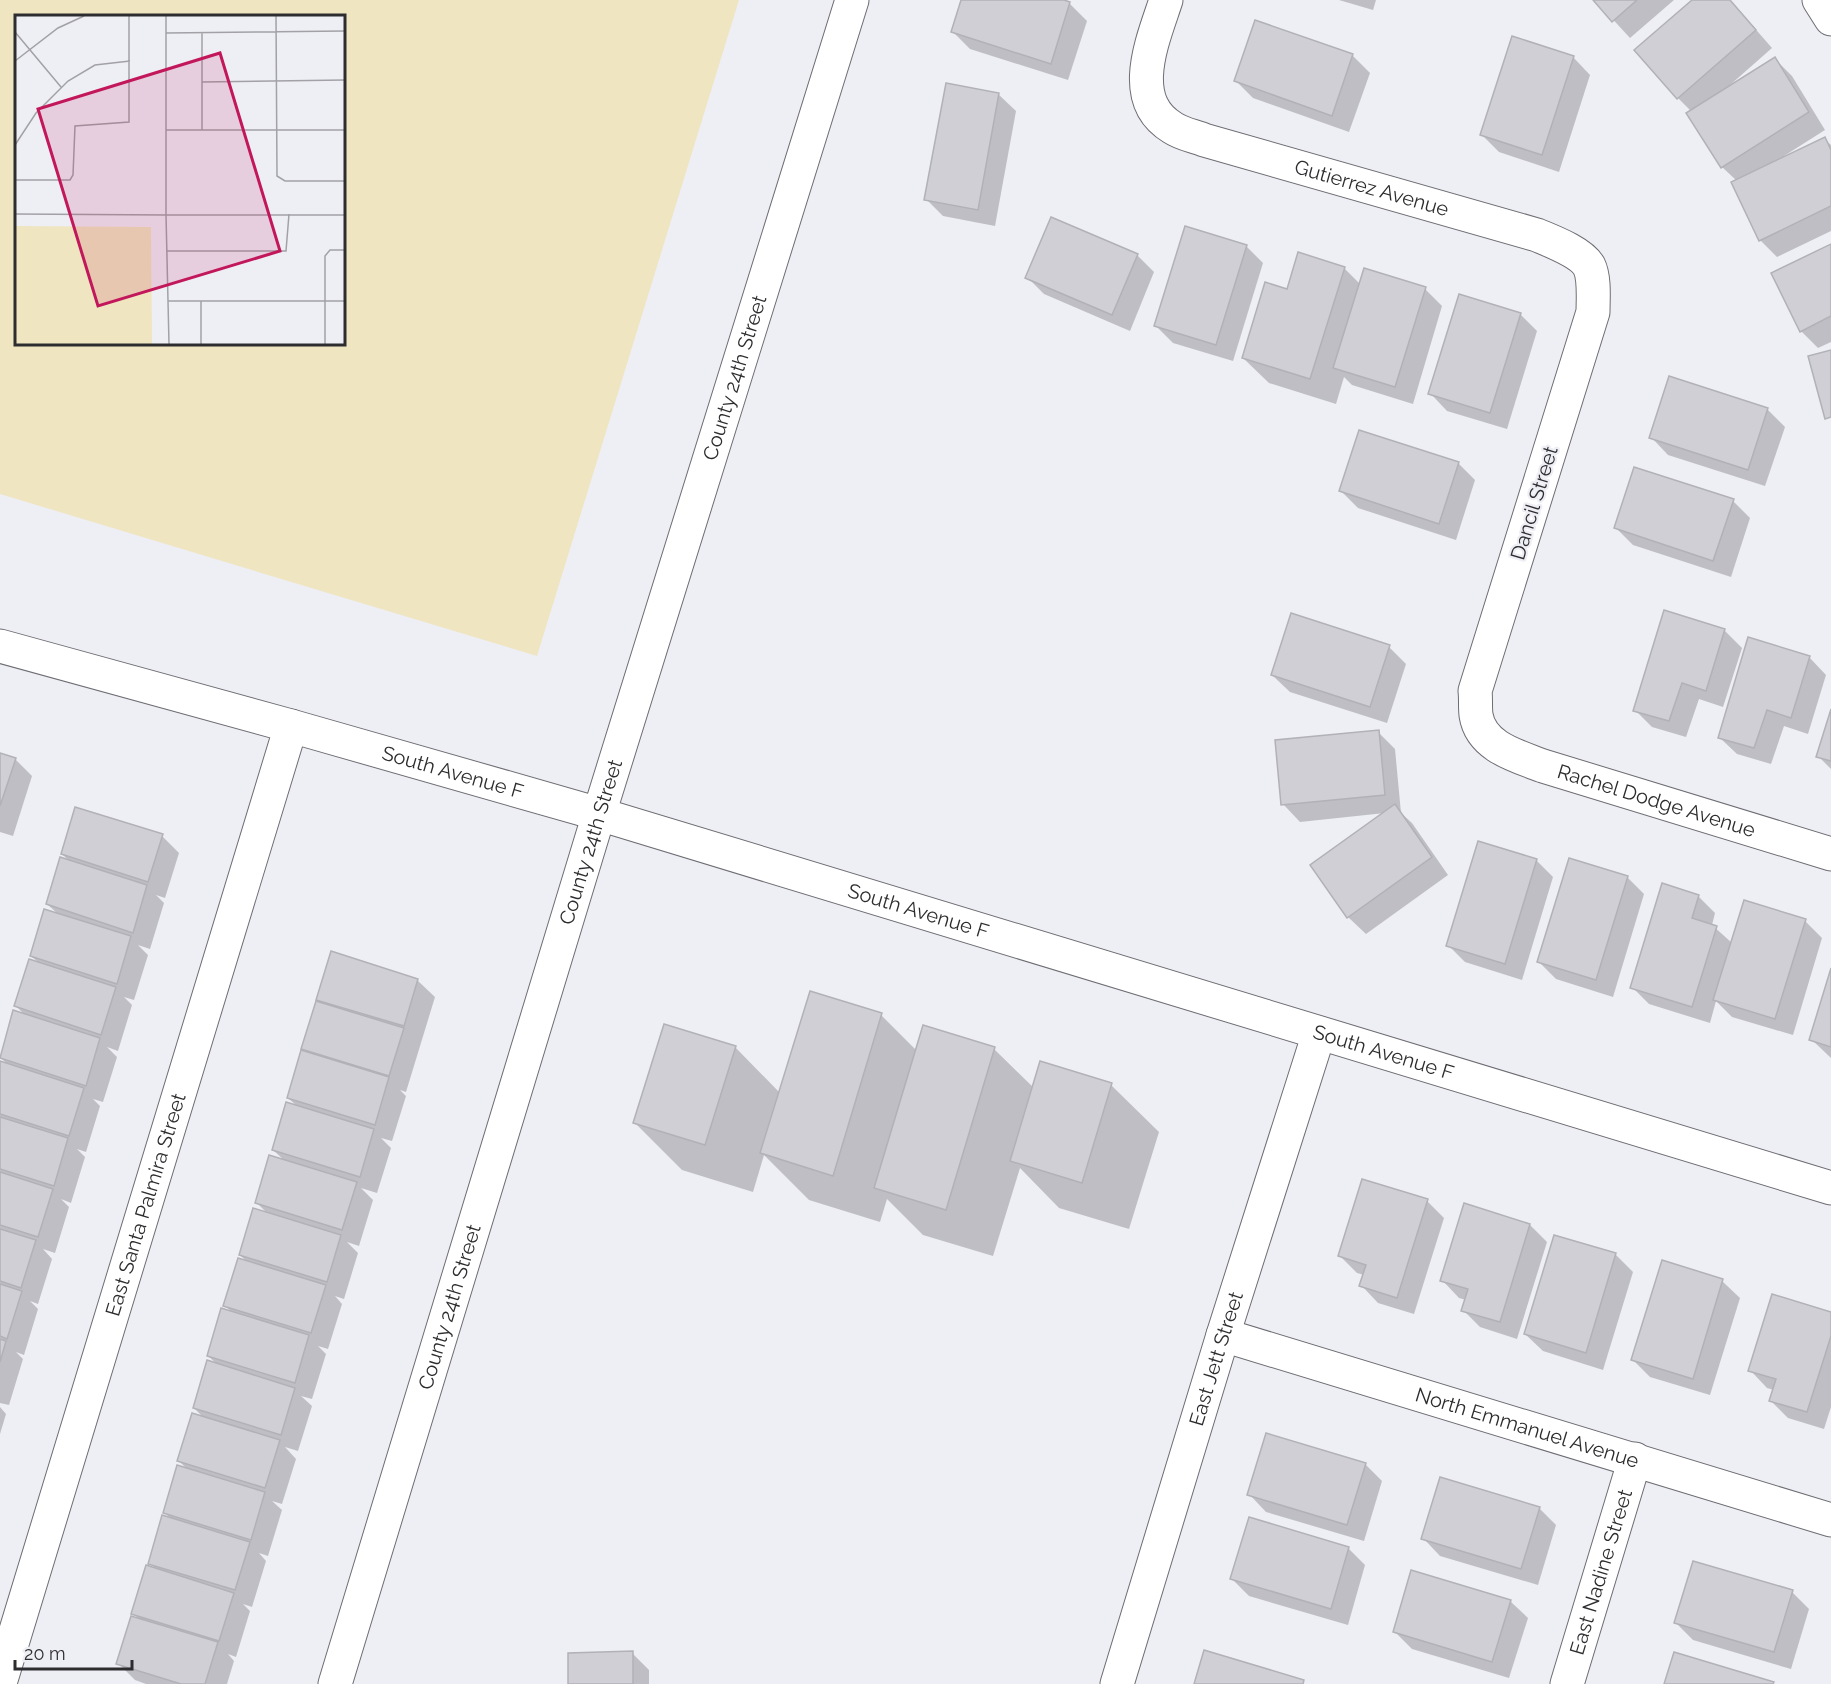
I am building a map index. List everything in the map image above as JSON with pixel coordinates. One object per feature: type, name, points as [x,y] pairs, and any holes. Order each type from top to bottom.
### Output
[{"type":"street","name":"County 24th Street","points":[[335,1684],[599,814],[852,0]]},
{"type":"street","name":"Gutierrez Avenue","points":[[1166,0],[1148,57],[1146,86],[1153,111],[1173,129],[1204,140],[1537,235],[1566,247],[1589,266]]},
{"type":"street","points":[[1819,0],[1831,19]]},
{"type":"street","name":"Dancil Street","points":[[1486,739],[1476,717],[1476,691],[1593,312],[1594,290],[1589,266]]},
{"type":"street","name":"South Avenue F","points":[[0,646],[599,814],[1831,1188]]},
{"type":"street","name":"East Santa Palmira Street","points":[[0,1683],[291,726]]},
{"type":"street","name":"Rachel Dodge Avenue","points":[[1486,739],[1514,755],[1543,766],[1831,854]]},
{"type":"street","name":"East Jett Street","points":[[1117,1684],[1223,1335],[1319,1033]]},
{"type":"street","name":"North Emmanuel Avenue","points":[[1223,1335],[1831,1520]]},
{"type":"street","name":"East Nadine Street","points":[[1567,1684],[1635,1459]]},
{"type":"sand","points":[[0,0],[739,0],[537,656],[0,494]]},
{"type":"building","points":[[961,0],[1064,0],[1070,2],[1051,64],[951,32]]},
{"type":"building","points":[[1593,0],[1637,0],[1612,22]]},
{"type":"building","points":[[1692,0],[1730,0],[1756,30],[1677,99],[1634,50]]},
{"type":"building","points":[[1255,20],[1353,54],[1332,116],[1234,81]]},
{"type":"building","points":[[1512,36],[1574,56],[1542,155],[1480,135]]},
{"type":"building","points":[[1775,57],[1809,112],[1721,168],[1686,113]]},
{"type":"building","points":[[946,83],[999,93],[978,210],[924,200]]},
{"type":"building","points":[[1825,137],[1831,150],[1831,206],[1759,241],[1731,182]]},
{"type":"building","points":[[1051,217],[1138,254],[1112,315],[1025,278]]},
{"type":"building","points":[[1185,226],[1247,245],[1216,345],[1154,326]]},
{"type":"building","points":[[1831,244],[1831,316],[1800,332],[1771,273]]},
{"type":"building","points":[[1298,252],[1345,267],[1310,379],[1242,358],[1265,282],[1287,289]]},
{"type":"building","points":[[1364,268],[1426,287],[1395,387],[1333,368]]},
{"type":"building","points":[[1459,294],[1521,313],[1490,413],[1428,394]]},
{"type":"building","points":[[1831,350],[1831,417],[1825,419],[1808,356]]},
{"type":"building","points":[[1669,376],[1768,408],[1748,470],[1649,438]]},
{"type":"building","points":[[1359,430],[1459,462],[1439,524],[1339,491]]},
{"type":"building","points":[[1634,467],[1734,499],[1713,561],[1614,528]]},
{"type":"building","points":[[1664,610],[1725,629],[1706,691],[1682,683],[1669,721],[1633,711]]},
{"type":"building","points":[[1291,613],[1390,645],[1370,707],[1271,675]]},
{"type":"building","points":[[1748,637],[1810,656],[1791,718],[1767,710],[1754,748],[1718,738]]},
{"type":"building","points":[[1831,709],[1831,761],[1816,757]]},
{"type":"building","points":[[1379,730],[1385,795],[1281,805],[1275,740]]},
{"type":"building","points":[[0,753],[16,758],[0,806]]},
{"type":"building","points":[[1395,804],[1432,857],[1347,918],[1310,865]]},
{"type":"building","points":[[75,807],[163,834],[148,882],[61,854]]},
{"type":"building","points":[[1478,841],[1537,859],[1505,964],[1446,946]]},
{"type":"building","points":[[60,857],[147,885],[133,933],[46,904]]},
{"type":"building","points":[[1569,858],[1628,876],[1596,980],[1537,962]]},
{"type":"building","points":[[1662,883],[1699,895],[1692,918],[1717,926],[1692,1007],[1630,988]]},
{"type":"building","points":[[1744,900],[1806,919],[1775,1019],[1713,1000]]},
{"type":"building","points":[[44,909],[131,936],[117,984],[30,956]]},
{"type":"building","points":[[331,951],[418,979],[404,1026],[316,1000]]},
{"type":"building","points":[[29,959],[116,987],[101,1035],[14,1006]]},
{"type":"building","points":[[1831,968],[1831,1047],[1809,1040]]},
{"type":"building","points":[[810,991],[882,1013],[833,1176],[760,1153]]},
{"type":"building","points":[[316,1001],[404,1028],[389,1076],[301,1049]]},
{"type":"building","points":[[13,1010],[100,1038],[86,1086],[0,1058]]},
{"type":"building","points":[[664,1024],[736,1046],[705,1145],[633,1123]]},
{"type":"building","points":[[923,1025],[995,1047],[946,1210],[874,1188]]},
{"type":"building","points":[[301,1050],[389,1077],[375,1125],[287,1098]]},
{"type":"building","points":[[0,1061],[84,1088],[69,1136],[0,1114]]},
{"type":"building","points":[[1040,1061],[1112,1083],[1082,1183],[1010,1161]]},
{"type":"building","points":[[286,1102],[374,1129],[360,1177],[272,1150]]},
{"type":"building","points":[[0,1117],[68,1138],[54,1186],[0,1169]]},
{"type":"building","points":[[269,1155],[357,1182],[342,1230],[255,1203]]},
{"type":"building","points":[[0,1172],[53,1189],[38,1237],[0,1225]]},
{"type":"building","points":[[1362,1179],[1428,1199],[1397,1298],[1359,1286],[1366,1265],[1338,1256]]},
{"type":"building","points":[[1464,1203],[1530,1224],[1500,1322],[1461,1311],[1468,1289],[1440,1281]]},
{"type":"building","points":[[253,1208],[341,1235],[327,1282],[239,1255]]},
{"type":"building","points":[[0,1229],[36,1240],[21,1288],[0,1281]]},
{"type":"building","points":[[1554,1235],[1616,1253],[1586,1353],[1524,1334]]},
{"type":"building","points":[[238,1258],[326,1285],[311,1333],[223,1306]]},
{"type":"building","points":[[1662,1260],[1723,1279],[1693,1379],[1631,1360]]},
{"type":"building","points":[[0,1284],[22,1291],[7,1339],[0,1336]]},
{"type":"building","points":[[1772,1294],[1831,1312],[1831,1336],[1807,1412],[1769,1401],[1776,1379],[1748,1371]]},
{"type":"building","points":[[221,1308],[309,1335],[295,1383],[207,1356]]},
{"type":"building","points":[[0,1339],[6,1341],[0,1362]]},
{"type":"building","points":[[207,1360],[295,1388],[281,1435],[193,1408]]},
{"type":"building","points":[[192,1413],[280,1440],[265,1488],[177,1461]]},
{"type":"building","points":[[1266,1433],[1366,1463],[1347,1525],[1247,1495]]},
{"type":"building","points":[[177,1465],[265,1492],[251,1540],[163,1513]]},
{"type":"building","points":[[1440,1477],[1540,1507],[1521,1569],[1421,1539]]},
{"type":"building","points":[[162,1515],[250,1542],[235,1590],[148,1564]]},
{"type":"building","points":[[1249,1517],[1349,1547],[1331,1609],[1230,1579]]},
{"type":"building","points":[[1693,1561],[1793,1590],[1774,1652],[1674,1623]]},
{"type":"building","points":[[146,1565],[234,1593],[219,1641],[131,1614]]},
{"type":"building","points":[[1411,1570],[1511,1600],[1492,1662],[1393,1632]]},
{"type":"building","points":[[131,1616],[218,1642],[205,1684],[181,1684],[116,1664]]},
{"type":"building","points":[[1204,1650],[1304,1680],[1303,1684],[1194,1684]]},
{"type":"building","points":[[633,1651],[633,1684],[568,1684],[568,1653]]},
{"type":"building","points":[[1674,1652],[1774,1682],[1773,1684],[1664,1684]]}]
